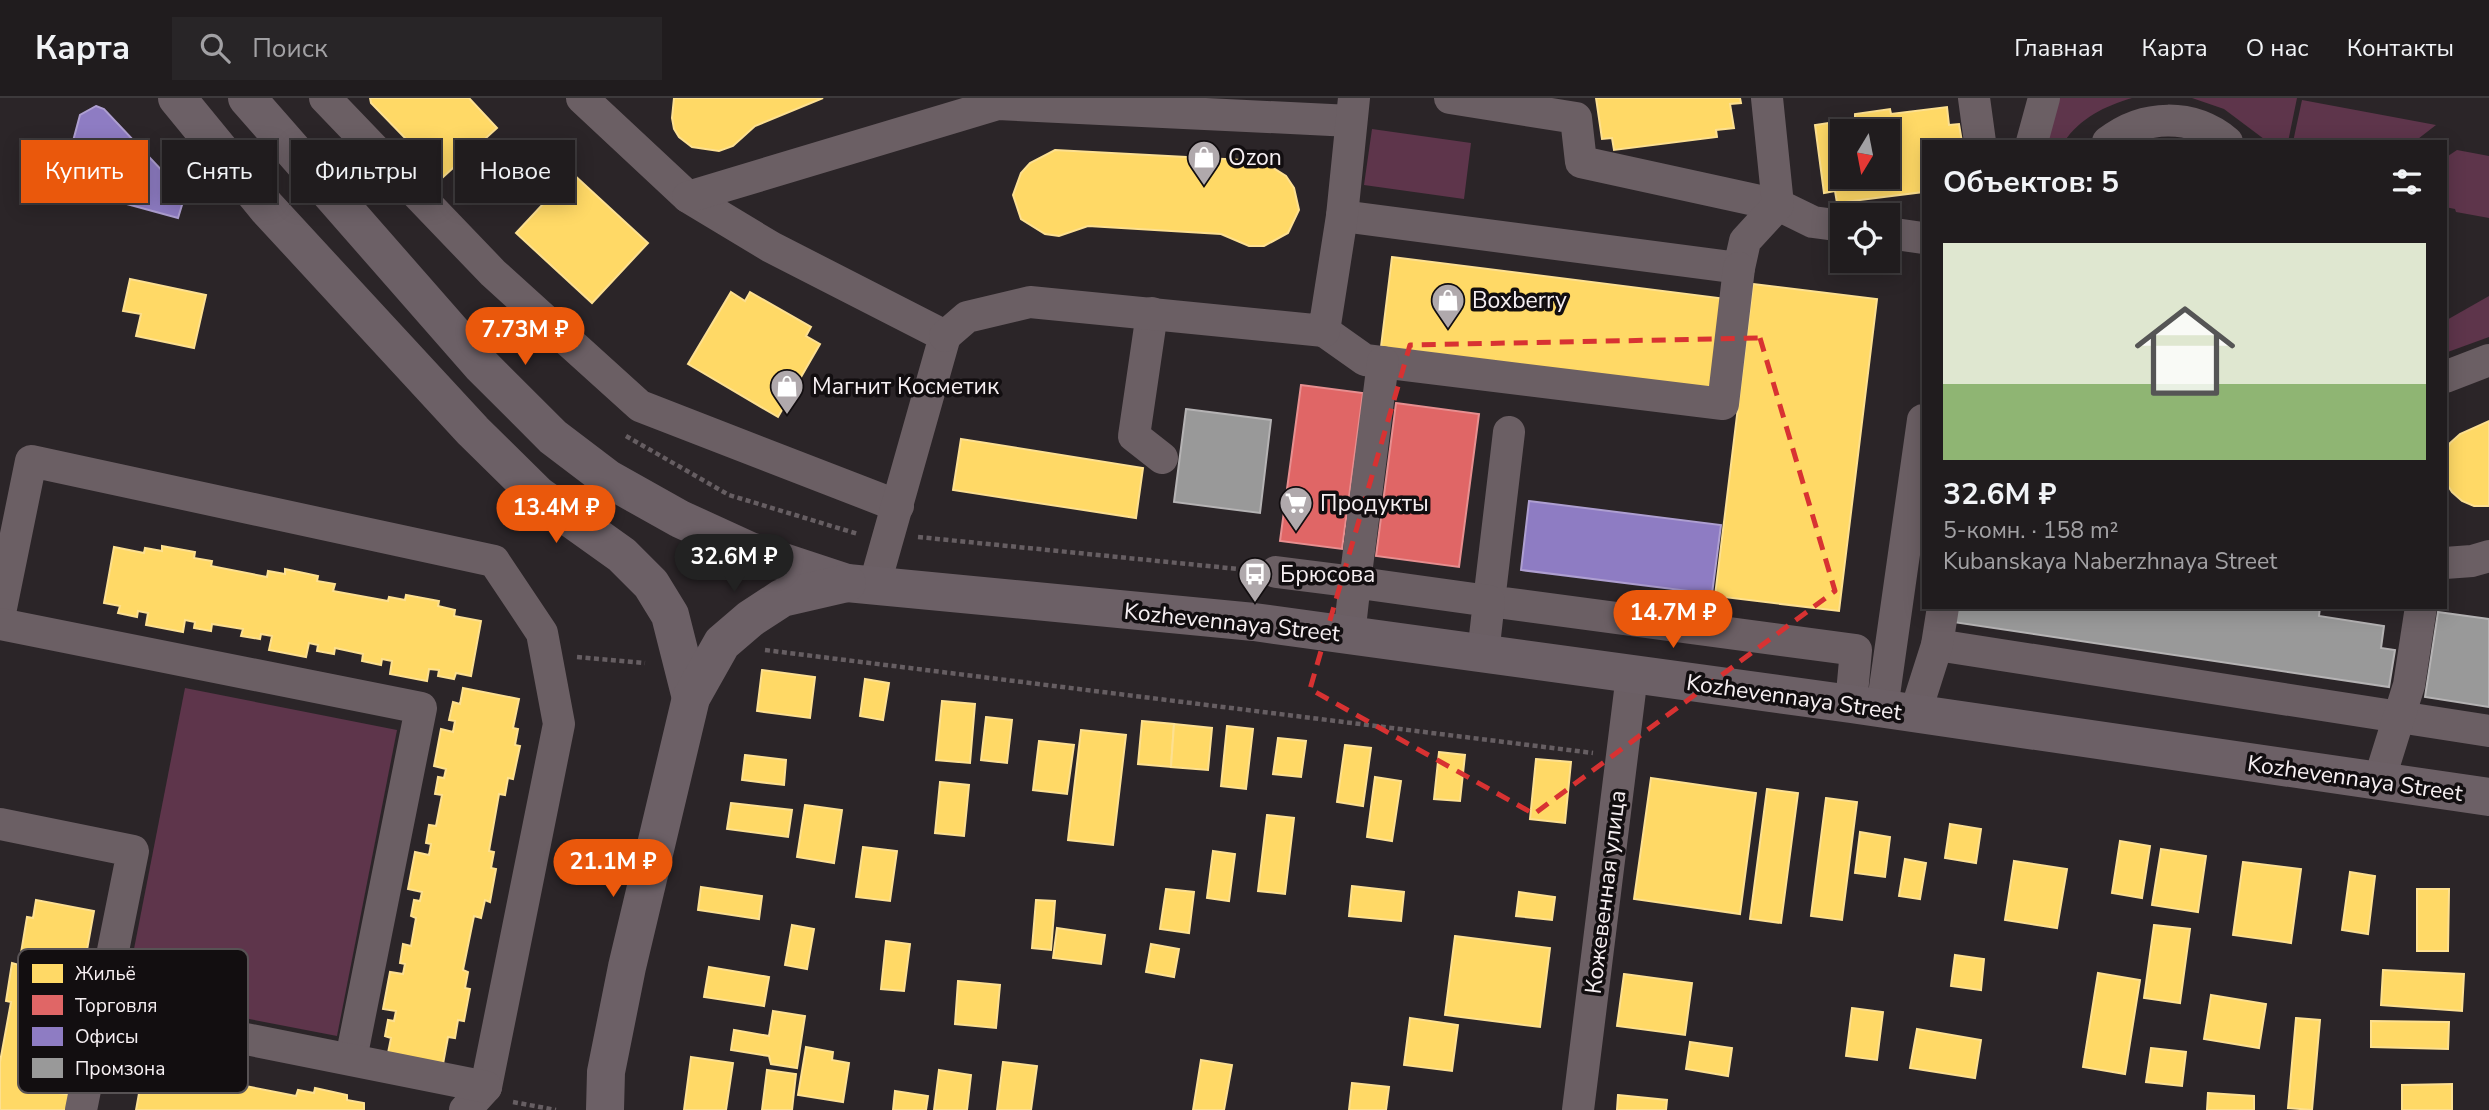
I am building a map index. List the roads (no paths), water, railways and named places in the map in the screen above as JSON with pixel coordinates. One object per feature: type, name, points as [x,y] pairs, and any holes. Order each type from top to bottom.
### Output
[{"type":"main road","points":[[177,98],[267,208],[472,431],[538,495],[622,555],[651,584],[670,615],[691,698]]},
{"type":"main road","points":[[247,98],[481,365],[553,437],[607,478],[680,519],[750,551],[860,585]]},
{"type":"main road","points":[[605,1110],[606,1072],[625,980],[691,698],[722,643],[782,598],[860,585]]},
{"type":"main road","name":"Kozhevennaya Street","points":[[860,585],[1254,622],[2489,797]]},
{"type":"lane","points":[[325,98],[493,273],[640,406],[894,520]]},
{"type":"lane","points":[[582,98],[688,197],[771,247],[945,336]]},
{"type":"lane","points":[[1450,98],[1575,108],[1581,162],[1778,205],[1813,222],[1830,224]]},
{"type":"lane","points":[[860,585],[894,520],[945,336],[967,317],[1030,302],[1324,331],[1365,360],[1723,404],[1745,241],[1778,205],[1767,98]]},
{"type":"lane","points":[[1974,98],[1980,140]]},
{"type":"lane","points":[[2033,140],[2044,98]]},
{"type":"lane","points":[[688,197],[1007,101],[1353,109],[1342,216],[1324,331]]},
{"type":"lane","points":[[2111,140],[2124,130],[2154,121],[2186,121],[2215,132],[2225,140]]},
{"type":"lane","points":[[1342,216],[1740,268]]},
{"type":"lane","points":[[1900,235],[1922,238]]},
{"type":"lane","points":[[1152,313],[1134,436],[1162,458]]},
{"type":"lane","points":[[2447,376],[2489,360]]},
{"type":"lane","points":[[1349,636],[1383,362]]},
{"type":"lane","points":[[1882,709],[1922,427]]},
{"type":"lane","points":[[1483,654],[1509,432]]},
{"type":"lane","points":[[0,613],[31,461],[494,561],[542,633],[559,724],[487,1100],[351,1059],[248,1039]]},
{"type":"lane","points":[[2447,563],[2472,561],[2489,556]]},
{"type":"lane","points":[[1276,572],[1856,650],[1882,709]]},
{"type":"lane","points":[[1882,709],[1937,645],[1943,609]]},
{"type":"lane","points":[[2379,781],[2409,685],[2421,609]]},
{"type":"lane","points":[[0,624],[421,708],[351,1059]]},
{"type":"lane","points":[[1937,645],[2489,731]]},
{"type":"lane","name":"Кожевенная улица","points":[[1578,1110],[1632,675]]},
{"type":"lane","points":[[0,824],[133,850],[113,949]]},
{"type":"place","name":"Ozon","points":[[1204,187]]},
{"type":"place","name":"Boxberry","points":[[1448,330]]},
{"type":"place","name":"Магнит Косметик","points":[[787,416]]},
{"type":"place","name":"Продукты","points":[[1296,533]]},
{"type":"place","name":"Брюсова","points":[[1255,604]]}]
